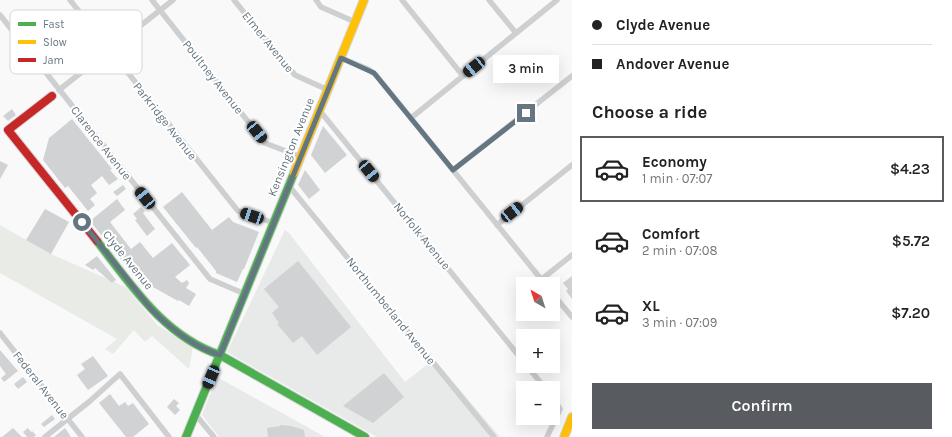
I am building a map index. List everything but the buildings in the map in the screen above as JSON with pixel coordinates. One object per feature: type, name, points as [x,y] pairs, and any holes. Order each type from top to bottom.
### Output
[{"type":"main road","name":"Kensington Avenue","points":[[186,437],[364,0]]},
{"type":"main road","name":"Clyde Avenue","points":[[52,96],[8,130],[151,309],[162,320],[191,342],[220,355]]},
{"type":"main road","points":[[220,355],[365,437]]},
{"type":"main road","points":[[564,437],[572,417]]},
{"type":"street","name":"Parkridge Avenue","points":[[70,0],[78,10]]},
{"type":"street","name":"Poultney Avenue","points":[[152,0],[266,144],[301,157]]},
{"type":"street","points":[[142,24],[173,0]]},
{"type":"street","name":"Elmer Avenue","points":[[234,0],[294,75],[328,90]]},
{"type":"street","points":[[316,0],[321,7],[355,22]]},
{"type":"street","points":[[402,0],[463,76]]},
{"type":"street","points":[[489,0],[516,33]]},
{"type":"street","points":[[411,118],[557,0]]},
{"type":"street","name":"Clarence Avenue","points":[[0,15],[10,28]]},
{"type":"street","points":[[341,58],[374,73],[539,277]]},
{"type":"street","name":"Clarence Avenue","points":[[46,74],[210,279],[245,294]]},
{"type":"street","points":[[59,90],[79,74]]},
{"type":"street","name":"Parkridge Avenue","points":[[128,74],[238,211],[274,223]]},
{"type":"street","points":[[453,170],[572,76]]},
{"type":"street","name":"Norfolk Avenue","points":[[320,111],[516,352]]},
{"type":"street","points":[[497,224],[572,165]]},
{"type":"street","name":"Northumberland Avenue","points":[[289,186],[494,437]]},
{"type":"street","points":[[548,277],[572,255]]},
{"type":"street","points":[[560,302],[572,317]]},
{"type":"street","name":"Federal Avenue","points":[[0,333],[82,437]]},
{"type":"street","points":[[533,373],[539,381]]},
{"type":"street","points":[[45,437],[120,374],[169,437]]},
{"type":"street","points":[[195,414],[214,437]]},
{"type":"street","points":[[547,437],[553,425]]},
{"type":"shaded area","points":[[0,225],[51,254],[126,287],[157,325],[193,347],[189,369],[152,336],[145,342],[134,330],[113,354],[105,349],[117,339],[0,273]]},
{"type":"shaded area","points":[[285,230],[289,233],[405,382],[434,359],[500,437],[377,437],[227,352]]},
{"type":"shaded area","points":[[217,377],[325,437],[219,437],[202,415]]},
{"type":"traffic: fast","points":[[186,437],[294,173]]},
{"type":"traffic: fast","points":[[97,241],[151,308],[182,336],[220,355],[365,437]]},
{"type":"traffic: slow","points":[[294,173],[364,0]]},
{"type":"traffic: slow","points":[[564,437],[572,417]]},
{"type":"traffic: jam","points":[[52,96],[8,130],[97,241]]},
{"type":"route","points":[[82,222],[151,309],[162,320],[191,342],[220,355],[341,58],[374,73],[453,170],[526,113]]}]
